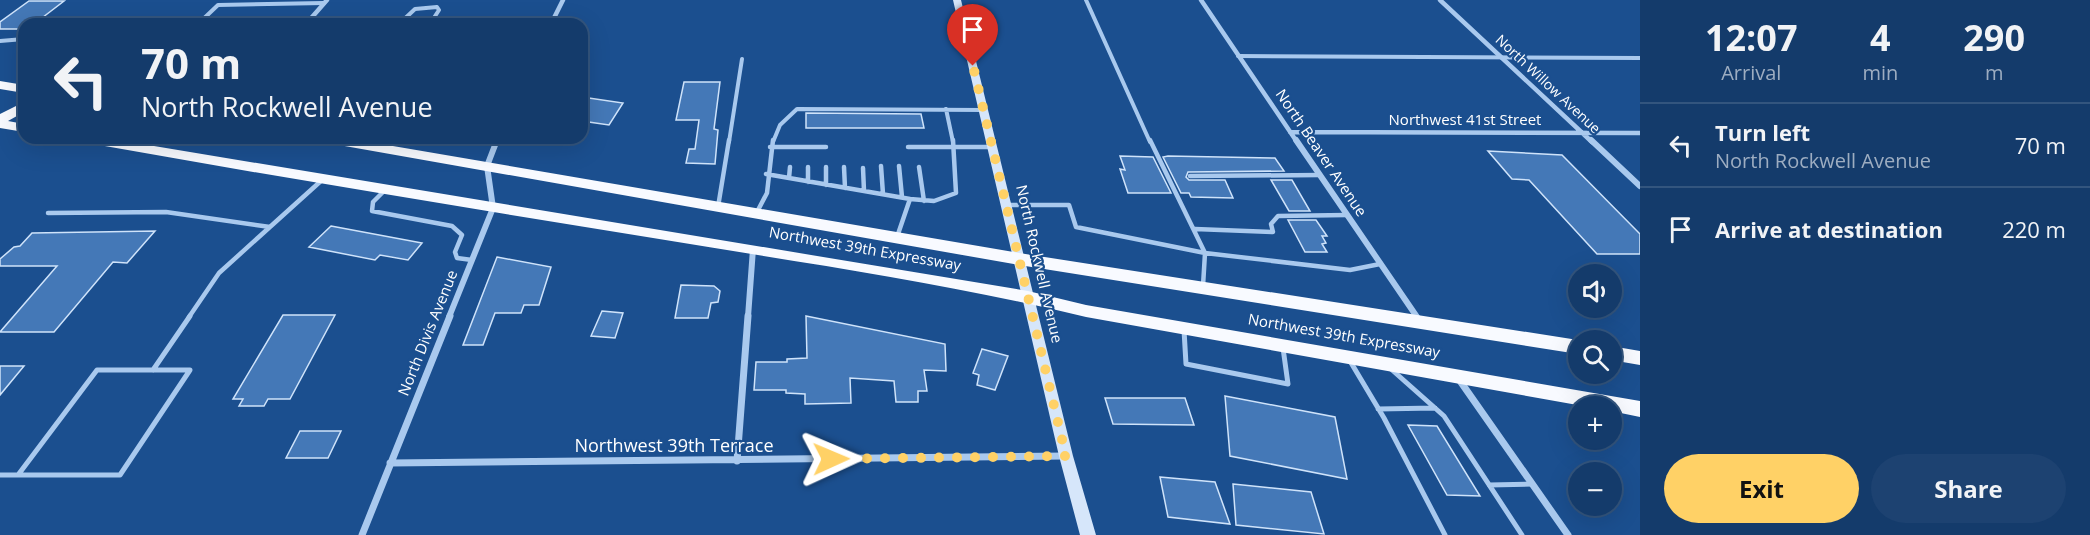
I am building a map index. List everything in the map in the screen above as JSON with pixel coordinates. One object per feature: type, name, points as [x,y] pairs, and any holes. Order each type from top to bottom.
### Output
[{"type":"highway","points":[[0,85],[18,88]]},
{"type":"highway","points":[[0,122],[18,110]]},
{"type":"highway","points":[[0,122],[18,126]]},
{"type":"highway","name":"Northwest 39th Expressway","points":[[116,144],[322,180],[753,249],[1028,297],[1086,311],[1385,362],[1640,409]]},
{"type":"highway","name":"Northwest 39th Expressway","points":[[377,144],[487,166],[1019,259],[1568,346]]},
{"type":"highway","points":[[1622,355],[1640,358]]},
{"type":"main road","name":"North Rockwell Avenue","points":[[957,0],[1066,456],[1088,535]]},
{"type":"street","points":[[554,18],[563,0]]},
{"type":"street","name":"North Beaver Avenue","points":[[1202,0],[1419,322]]},
{"type":"street","name":"North Willow Avenue","points":[[1440,0],[1640,186]]},
{"type":"street","points":[[311,18],[325,2]]},
{"type":"street","name":"Northwest 41st Street","points":[[1290,132],[1640,133]]},
{"type":"street","points":[[493,208],[487,166],[496,144]]},
{"type":"street","name":"North Divis Avenue","points":[[362,535],[493,208]]},
{"type":"street","points":[[737,461],[753,249]]},
{"type":"street","points":[[1456,375],[1568,535]]},
{"type":"street","name":"Northwest 39th Terrace","points":[[390,463],[1066,456]]},
{"type":"lane","points":[[1086,0],[1154,150],[1205,253],[1202,288]]},
{"type":"lane","points":[[204,18],[218,5],[325,2]]},
{"type":"lane","points":[[403,18],[414,7],[437,7],[439,10],[434,18]]},
{"type":"lane","points":[[0,41],[18,40]]},
{"type":"lane","points":[[1238,56],[1640,58]]},
{"type":"lane","points":[[718,207],[742,59]]},
{"type":"lane","points":[[756,213],[768,193],[766,174],[770,147],[788,114],[797,109],[984,110]]},
{"type":"lane","points":[[766,174],[910,199],[945,201],[956,193],[954,147],[946,109]]},
{"type":"lane","points":[[770,147],[826,147]]},
{"type":"lane","points":[[791,147],[791,154]]},
{"type":"lane","points":[[809,147],[809,154]]},
{"type":"lane","points":[[908,147],[916,149],[993,147]]},
{"type":"lane","points":[[881,166],[883,194]]},
{"type":"lane","points":[[899,166],[902,197]]},
{"type":"lane","points":[[789,178],[790,167]]},
{"type":"lane","points":[[808,167],[808,182]]},
{"type":"lane","points":[[826,167],[826,185]]},
{"type":"lane","points":[[844,167],[845,188]]},
{"type":"lane","points":[[919,167],[924,201]]},
{"type":"lane","points":[[863,168],[864,191]]},
{"type":"lane","points":[[1190,176],[1320,175]]},
{"type":"lane","points":[[153,370],[219,273],[322,180]]},
{"type":"lane","points":[[385,190],[374,199],[371,205],[372,211],[452,226],[462,235],[455,252],[457,258],[472,260]]},
{"type":"lane","points":[[897,237],[910,199]]},
{"type":"lane","points":[[1007,205],[1069,205],[1076,227],[1205,253],[1350,270],[1380,264]]},
{"type":"lane","points":[[48,213],[166,212],[270,227]]},
{"type":"lane","points":[[1195,229],[1273,232],[1271,224],[1278,216],[1347,215]]},
{"type":"lane","points":[[1184,328],[1186,364],[1288,384],[1283,345]]},
{"type":"lane","points":[[1347,356],[1445,535]]},
{"type":"lane","points":[[1385,362],[1444,416],[1522,535]]},
{"type":"lane","points":[[0,475],[18,475],[120,475],[190,370],[98,370],[18,475]]},
{"type":"lane","points":[[1378,409],[1435,408]]},
{"type":"lane","points":[[1490,485],[1532,484]]},
{"type":"building","points":[[29,1],[64,1],[42,18],[18,18],[18,29],[0,29],[0,22]]},
{"type":"building","points":[[684,82],[720,82],[714,129],[718,130],[715,164],[686,163],[689,149],[695,149],[699,120],[676,120]]},
{"type":"building","points":[[588,98],[623,103],[609,125],[588,122]]},
{"type":"building","points":[[806,113],[921,114],[924,128],[806,128]]},
{"type":"building","points":[[1488,151],[1562,155],[1640,234],[1640,254],[1597,254],[1529,180],[1512,179]]},
{"type":"building","points":[[1120,156],[1153,157],[1171,193],[1128,193],[1120,169],[1125,170]]},
{"type":"building","points":[[1163,157],[1275,158],[1284,171],[1188,172],[1186,177],[1189,180],[1225,180],[1233,198],[1191,197],[1189,193],[1181,193]]},
{"type":"building","points":[[1271,180],[1292,180],[1310,211],[1289,211]]},
{"type":"building","points":[[1288,220],[1316,220],[1327,236],[1322,236],[1326,243],[1322,244],[1327,252],[1305,252]]},
{"type":"building","points":[[331,226],[422,243],[408,260],[380,255],[375,260],[309,247]]},
{"type":"building","points":[[155,231],[127,263],[113,262],[54,332],[0,332],[57,266],[0,266],[0,259],[14,247],[20,246],[32,233]]},
{"type":"building","points":[[497,257],[551,267],[539,305],[524,305],[521,313],[495,313],[483,345],[463,345]]},
{"type":"building","points":[[681,285],[714,286],[720,291],[718,302],[711,303],[708,318],[675,318]]},
{"type":"building","points":[[602,311],[623,313],[615,338],[591,336]]},
{"type":"building","points":[[283,315],[335,315],[290,399],[268,399],[264,406],[239,406],[243,399],[233,399]]},
{"type":"building","points":[[806,316],[945,344],[946,371],[924,370],[927,391],[918,391],[918,402],[896,402],[894,381],[850,378],[851,403],[805,404],[805,394],[786,393],[786,390],[754,390],[756,362],[787,362],[787,359],[807,358]]},
{"type":"building","points":[[982,349],[1008,356],[995,390],[977,385],[979,375],[973,373]]},
{"type":"building","points":[[0,366],[24,366],[0,395]]},
{"type":"building","points":[[1225,396],[1335,417],[1347,479],[1230,456]]},
{"type":"building","points":[[1105,398],[1185,398],[1194,425],[1113,424]]},
{"type":"building","points":[[1408,425],[1437,426],[1480,496],[1447,495]]},
{"type":"building","points":[[300,431],[341,431],[328,458],[286,458]]},
{"type":"building","points":[[1160,477],[1215,482],[1230,524],[1168,517]]},
{"type":"building","points":[[1233,484],[1311,492],[1324,534],[1236,525]]},
{"type":"route","points":[[831,459],[1066,456],[973,66]]}]
